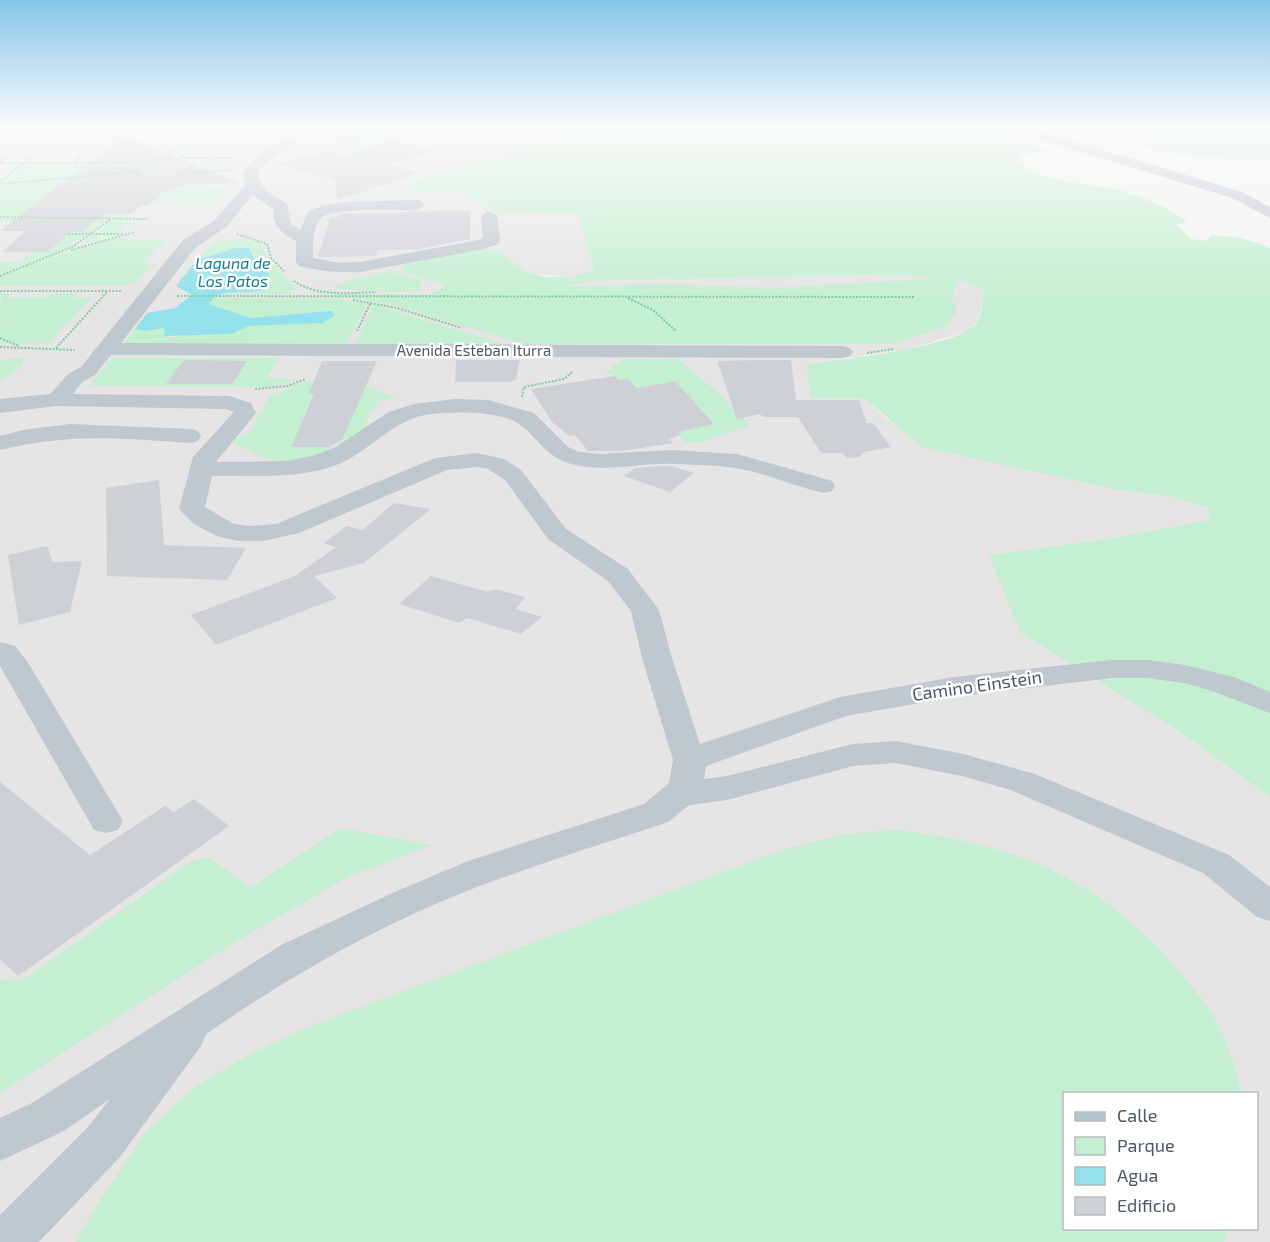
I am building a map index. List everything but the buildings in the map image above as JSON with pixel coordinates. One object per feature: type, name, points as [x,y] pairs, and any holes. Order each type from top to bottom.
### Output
[{"type":"street","points":[[65,400],[91,377],[88,371],[189,244],[220,224],[251,185]]},
{"type":"street","points":[[254,185],[259,193],[280,207],[280,221],[284,228],[304,239]]},
{"type":"street","points":[[1203,185],[1236,195],[1270,213]]},
{"type":"street","points":[[1236,195],[1259,191]]},
{"type":"street","points":[[418,205],[320,210],[313,215],[304,239],[305,262],[331,267],[360,267],[484,244],[492,240],[489,216]]},
{"type":"street","name":"Avenida Esteban Iturra","points":[[104,351],[843,352]]},
{"type":"street","points":[[0,406],[30,401],[65,400],[229,402],[243,408],[245,413],[203,463],[192,509],[203,520],[245,536],[290,528],[443,463],[467,460],[496,464],[513,475],[557,534],[618,575],[645,610],[684,777]]},
{"type":"street","points":[[161,402],[190,436],[203,463]]},
{"type":"street","points":[[203,463],[286,468],[318,462],[342,453],[397,417],[422,409],[455,406],[489,407],[519,416],[534,425],[560,452],[576,458],[599,461],[673,457],[737,461],[823,486]]},
{"type":"street","points":[[0,443],[29,435],[72,430],[190,436]]},
{"type":"street","points":[[0,651],[5,652],[14,664],[106,821]]},
{"type":"street","name":"Camino Einstein","points":[[684,777],[840,707],[954,687],[1112,669],[1148,669],[1185,674],[1223,684],[1270,703]]},
{"type":"street","points":[[684,777],[727,788],[853,755],[896,752],[963,765],[1023,782],[1216,864],[1270,907]]},
{"type":"street","points":[[0,1140],[48,1117],[297,955],[410,901],[481,871],[656,813],[684,777]]},
{"type":"street","points":[[6,1242],[104,1142],[200,1016]]},
{"type":"path","points":[[0,217],[148,219]]},
{"type":"path","points":[[58,254],[92,234],[111,219]]},
{"type":"path","points":[[0,276],[58,254],[135,232]]},
{"type":"path","points":[[68,234],[128,235]]},
{"type":"path","points":[[348,350],[379,286]]},
{"type":"path","points":[[0,291],[151,291]]},
{"type":"path","points":[[56,348],[107,291]]},
{"type":"path","points":[[184,296],[915,297]]},
{"type":"path","points":[[340,297],[397,308],[470,331]]},
{"type":"path","points":[[628,297],[653,310],[675,330],[689,351]]},
{"type":"path","points":[[0,338],[22,348]]},
{"type":"path","points":[[0,347],[104,351]]},
{"type":"path","points":[[519,416],[524,387],[564,379],[572,372]]},
{"type":"path","points":[[253,388],[287,386],[306,379]]},
{"type":"shaded area","points":[[0,185],[408,185],[413,192],[459,192],[496,213],[577,212],[594,271],[575,276],[536,275],[524,271],[501,253],[486,250],[404,264],[400,270],[421,277],[554,291],[588,281],[879,275],[931,276],[962,280],[985,290],[978,321],[968,331],[909,349],[806,364],[811,398],[865,399],[888,420],[1118,490],[1172,497],[1209,508],[1210,520],[1107,539],[989,555],[1179,731],[1270,797],[1270,1242],[0,1242]]},
{"type":"green space","points":[[0,185],[123,185],[164,192],[176,188],[229,190],[218,204],[151,203],[158,196],[115,213],[132,214],[128,218],[0,216]]},
{"type":"green space","points":[[408,185],[1091,185],[1120,190],[1163,207],[1187,222],[1176,225],[1192,239],[1205,241],[1211,235],[1226,236],[1249,240],[1270,248],[1270,797],[1179,731],[1020,632],[989,555],[1107,539],[1209,520],[1209,508],[1172,497],[1118,490],[922,447],[865,399],[811,398],[806,364],[898,351],[950,338],[968,330],[978,321],[984,290],[959,280],[951,298],[957,310],[945,327],[891,344],[523,344],[395,305],[331,294],[428,295],[446,286],[400,270],[404,264],[461,252],[483,250],[500,252],[522,269],[538,276],[567,276],[594,271],[577,212],[496,213],[459,192],[412,192]],"holes":[[[879,275],[943,278],[775,288],[663,284],[567,287],[588,281]]]},
{"type":"green space","points":[[0,219],[107,220],[62,251],[0,274],[0,262],[20,262],[31,253],[48,252],[70,232],[83,232],[92,224],[0,222]]},
{"type":"green space","points":[[114,219],[131,220],[116,234],[80,245]]},
{"type":"green space","points":[[111,239],[166,240],[143,262],[152,265],[136,282],[128,285],[0,285],[0,277],[36,262]]},
{"type":"green space","points":[[244,239],[264,247],[265,256],[296,289],[288,294],[220,294],[258,292],[269,274],[255,261],[249,248],[230,249],[197,260],[214,242]]},
{"type":"green space","points":[[390,271],[420,280],[421,291],[393,292],[331,288],[353,279]]},
{"type":"green space","points":[[1,294],[11,294],[8,298],[46,298],[50,294],[77,294],[74,298],[91,298],[48,344],[0,343]]},
{"type":"green space","points":[[211,299],[340,299],[366,304],[347,343],[124,343],[135,329],[145,331],[163,328],[172,338],[194,334],[231,334],[249,326],[323,323],[333,316],[329,311],[250,318],[209,304]]},
{"type":"green space","points":[[374,305],[508,345],[355,344]]},
{"type":"green space","points":[[25,358],[19,369],[0,381],[0,361]]},
{"type":"green space","points":[[112,358],[278,358],[267,378],[298,379],[264,387],[89,385]]},
{"type":"green space","points":[[623,359],[678,359],[716,391],[750,425],[699,443],[684,442],[678,432],[714,424],[675,381],[637,388],[628,379],[619,380],[605,373]]},
{"type":"green space","points":[[313,379],[323,379],[312,386],[310,393],[314,394],[291,447],[339,447],[352,416],[340,415],[347,401],[352,400],[358,382],[397,399],[379,400],[369,413],[363,436],[321,457],[298,462],[274,461],[231,441],[249,433],[269,397]]},
{"type":"green space","points":[[341,828],[432,845],[348,877],[240,939],[0,1093],[0,980],[24,979],[193,860],[210,858],[250,888]]},
{"type":"green space","points":[[897,830],[965,841],[1031,861],[1052,870],[1106,902],[1166,956],[1209,1009],[1225,1041],[1241,1092],[1063,1092],[1063,1230],[1229,1230],[1223,1242],[76,1242],[98,1203],[144,1134],[195,1087],[248,1055],[315,1024],[782,850],[846,834]]},
{"type":"water","name":"Laguna de Los Patos","points":[[235,248],[249,248],[255,261],[269,274],[265,289],[226,293],[213,298],[209,304],[250,318],[329,311],[332,311],[334,316],[323,323],[249,326],[231,334],[164,336],[163,328],[145,331],[135,329],[147,313],[175,308],[192,295],[176,286],[197,260]]}]
